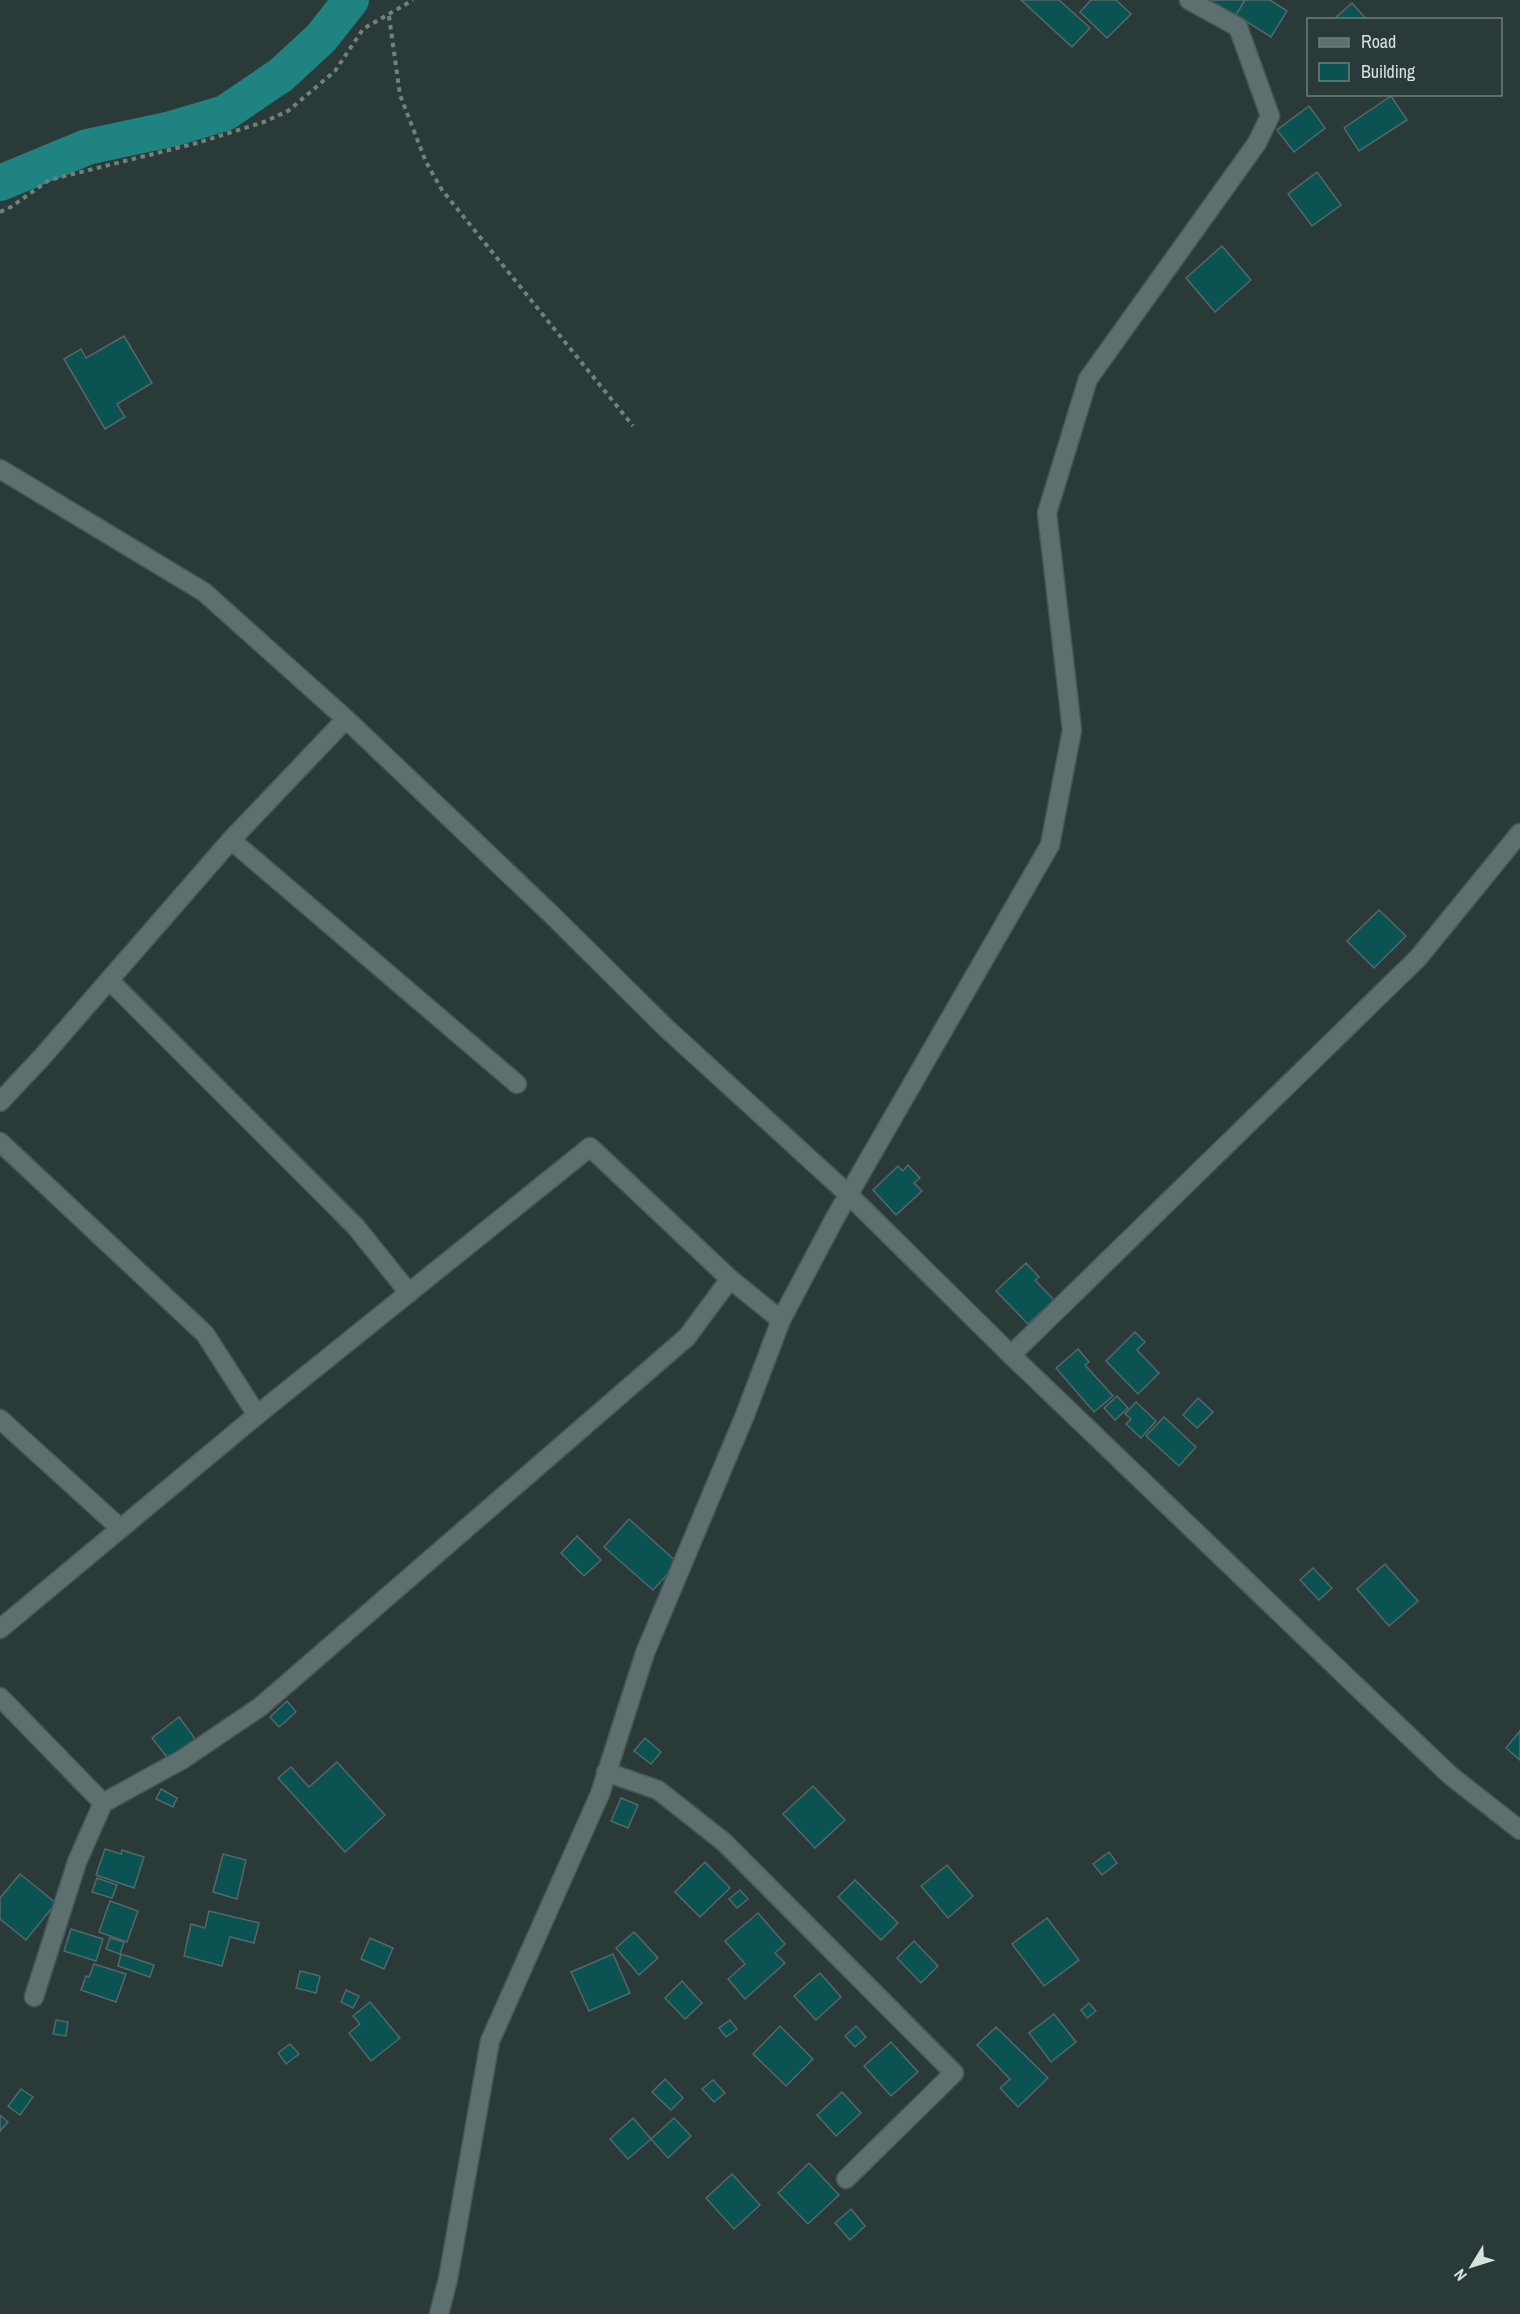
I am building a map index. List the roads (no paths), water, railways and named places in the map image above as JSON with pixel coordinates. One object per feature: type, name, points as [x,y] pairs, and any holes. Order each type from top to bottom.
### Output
[{"type":"street","points":[[439,2314],[448,2279],[490,2041],[600,1794],[645,1653],[745,1415],[781,1320],[835,1218],[1050,845],[1072,730],[1047,513],[1088,380],[1257,143],[1270,116],[1238,27],[1189,0]]},
{"type":"street","points":[[0,469],[204,592],[339,725],[551,914],[665,1027],[848,1198],[1443,1768],[1520,1830]]},
{"type":"street","points":[[0,1102],[231,840],[339,725]]},
{"type":"street","points":[[1011,1355],[1418,958],[1518,839]]},
{"type":"street","points":[[231,840],[517,1084]]},
{"type":"street","points":[[109,980],[356,1227],[410,1293]]},
{"type":"street","points":[[0,1143],[205,1334],[256,1415]]},
{"type":"street","points":[[0,1629],[256,1415],[590,1147],[730,1279],[781,1320]]},
{"type":"street","points":[[34,1997],[77,1862],[103,1803],[183,1760],[260,1707],[687,1337],[730,1279]]},
{"type":"street","points":[[0,1419],[120,1528]]},
{"type":"street","points":[[0,1697],[103,1803]]},
{"type":"street","points":[[606,1772],[658,1790],[724,1842],[954,2073],[846,2179]]},
{"type":"waterway","points":[[0,183],[87,147],[171,129],[225,113],[281,75],[321,38],[351,0]]}]
